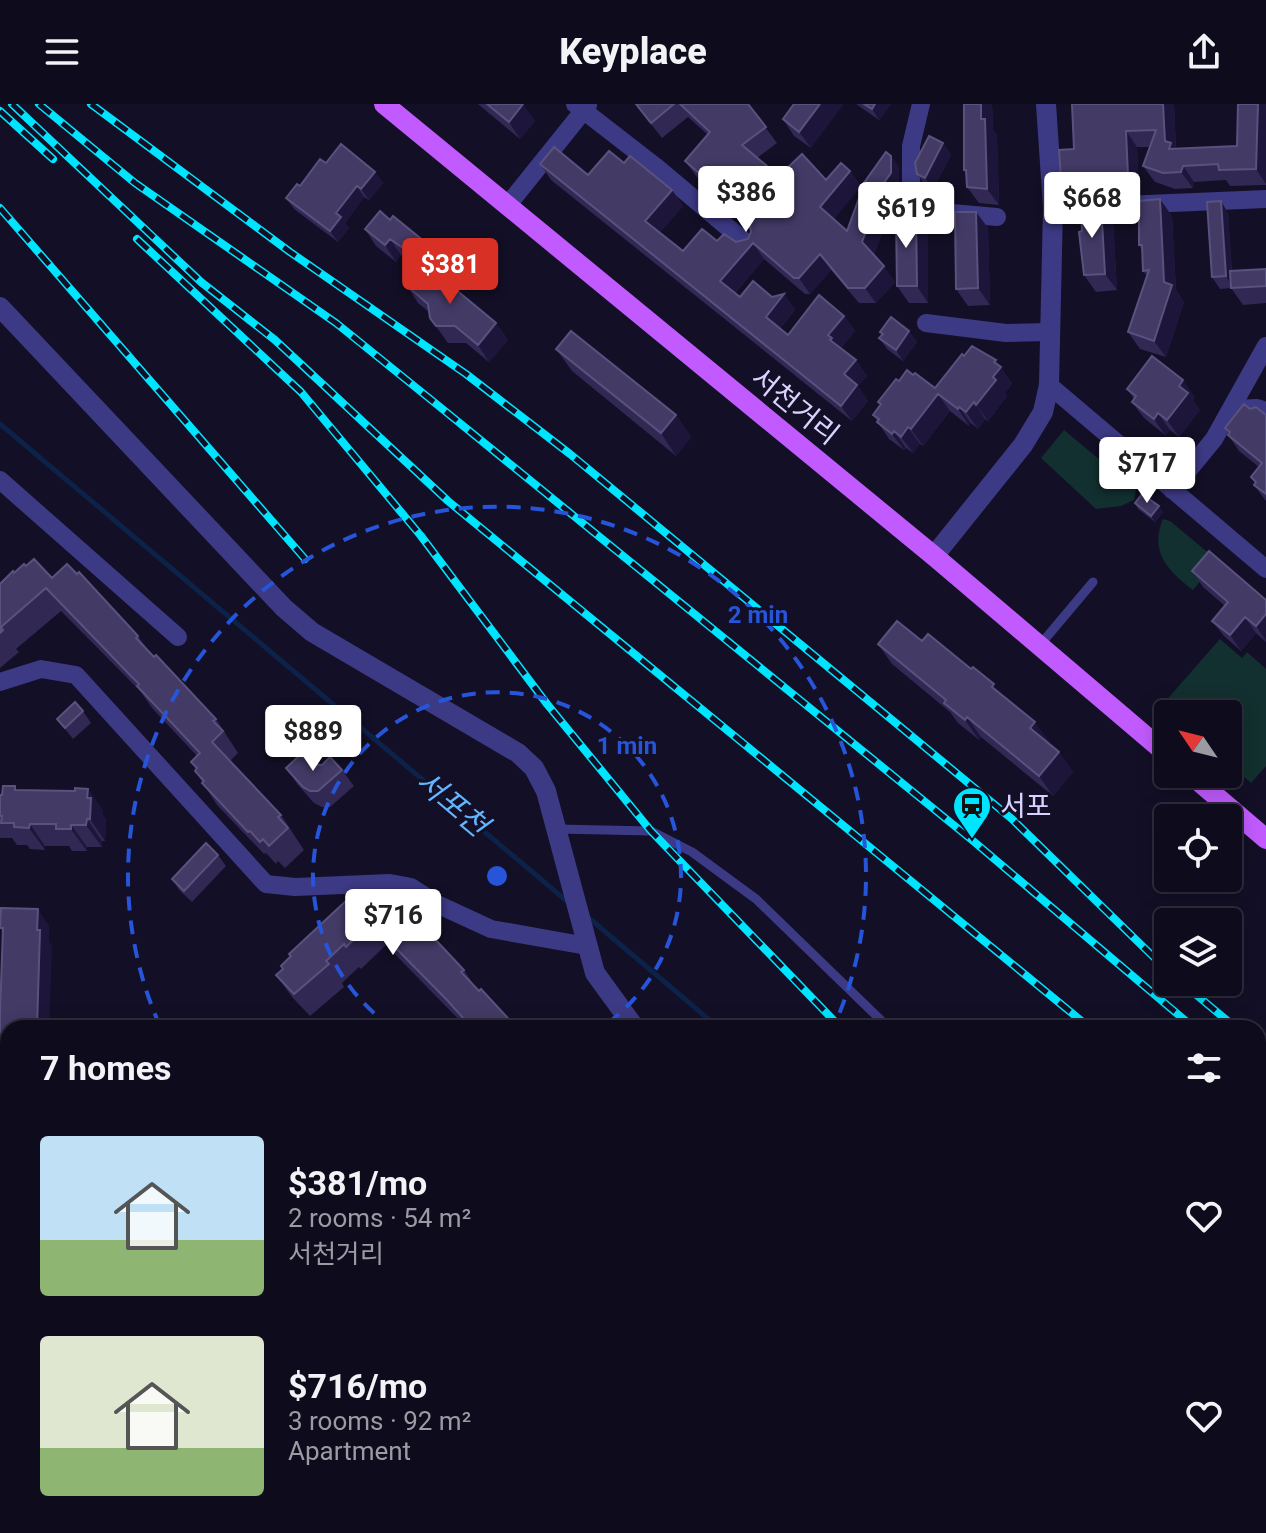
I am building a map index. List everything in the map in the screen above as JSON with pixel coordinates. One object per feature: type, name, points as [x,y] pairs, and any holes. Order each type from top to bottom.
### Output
[{"type":"main road","name":"서천거리","points":[[384,104],[934,556],[1154,743]]},
{"type":"main road","points":[[1206,788],[1266,839]]},
{"type":"street","points":[[921,104],[911,146],[911,182],[915,193],[940,212],[997,217]]},
{"type":"street","points":[[934,556],[1023,445],[1043,412],[1049,385],[1053,208],[1046,104]]},
{"type":"street","points":[[507,206],[582,107],[750,246]]},
{"type":"street","points":[[1053,208],[1266,199]]},
{"type":"street","points":[[0,307],[284,608],[335,647],[518,753],[534,768],[556,829],[595,973],[629,1020]]},
{"type":"street","points":[[926,323],[1006,333],[1050,332]]},
{"type":"street","points":[[1172,490],[1214,439],[1266,346]]},
{"type":"street","points":[[1049,385],[1266,569]]},
{"type":"street","points":[[1231,409],[1257,408],[1266,411]]},
{"type":"street","points":[[0,480],[178,637]]},
{"type":"street","points":[[0,682],[41,669],[76,675],[266,884],[295,887],[390,883],[411,887],[439,905],[491,929],[585,939]]},
{"type":"lane","points":[[1040,645],[1093,582]]},
{"type":"lane","points":[[556,829],[651,831],[692,852],[756,899],[881,1020]]},
{"type":"green space","points":[[1064,430],[1136,490],[1134,500],[1121,506],[1096,509],[1041,458]]},
{"type":"green space","points":[[1163,519],[1170,521],[1217,560],[1193,590],[1163,560],[1158,541]]},
{"type":"green space","points":[[1220,639],[1242,658],[1247,652],[1266,669],[1266,766],[1251,783],[1242,775],[1242,700],[1167,700]]},
{"type":"building","points":[[487,104],[523,104],[509,122]]},
{"type":"building","points":[[636,104],[674,104],[651,123]]},
{"type":"building","points":[[680,104],[748,104],[766,127],[742,145],[779,176],[802,154],[826,180],[841,163],[850,171],[820,207],[847,231],[862,190],[879,197],[862,242],[884,266],[865,288],[848,288],[820,254],[799,278],[794,278],[753,243],[720,281],[740,297],[753,281],[772,297],[784,294],[766,317],[788,335],[819,295],[844,316],[828,335],[856,360],[844,374],[857,385],[841,406],[540,164],[554,147],[588,175],[609,151],[624,163],[630,156],[672,190],[645,221],[683,251],[702,229],[717,241],[724,234],[736,242],[748,239],[751,232],[744,219],[747,215],[685,161],[710,132]]},
{"type":"building","points":[[794,104],[820,104],[799,132],[783,119]]},
{"type":"building","points":[[964,104],[981,104],[981,119],[985,119],[987,189],[967,187]]},
{"type":"building","points":[[1072,104],[1163,104],[1165,141],[1171,143],[1169,149],[1237,146],[1238,104],[1258,104],[1256,169],[1219,170],[1218,164],[1183,166],[1181,172],[1163,173],[1143,166],[1156,130],[1126,131],[1128,176],[1061,179],[1059,150],[1074,149]]},
{"type":"building","points":[[929,136],[943,143],[925,178],[917,174],[915,163]]},
{"type":"building","points":[[341,144],[375,172],[361,189],[357,186],[336,213],[341,217],[330,231],[286,198],[297,184],[300,186],[320,159],[326,163]]},
{"type":"building","points":[[886,152],[891,156],[891,173],[875,195],[861,187]]},
{"type":"building","points":[[1160,199],[1164,282],[1172,285],[1154,341],[1128,332],[1149,270],[1143,271],[1142,245],[1139,245],[1139,201]]},
{"type":"building","points":[[1221,201],[1226,276],[1212,277],[1207,202]]},
{"type":"building","points":[[1101,204],[1105,274],[1084,275],[1079,232],[1082,231],[1081,205]]},
{"type":"building","points":[[380,211],[390,220],[393,216],[436,251],[426,264],[390,239],[385,245],[365,229]]},
{"type":"building","points":[[955,212],[976,212],[978,288],[956,289]]},
{"type":"building","points":[[896,215],[916,215],[917,286],[897,286]]},
{"type":"building","points":[[425,264],[496,323],[478,345],[455,326],[436,326],[430,318],[428,304],[407,286]]},
{"type":"building","points":[[1266,269],[1266,286],[1231,288],[1230,271]]},
{"type":"building","points":[[891,317],[909,331],[896,350],[879,338]]},
{"type":"building","points":[[571,331],[676,415],[661,433],[556,349]]},
{"type":"building","points":[[972,346],[996,360],[994,362],[1001,367],[993,377],[996,380],[976,405],[974,402],[966,412],[938,394],[901,437],[877,422],[879,419],[873,415],[881,404],[878,402],[907,370],[935,388]]},
{"type":"building","points":[[1152,356],[1183,380],[1179,386],[1188,393],[1167,420],[1158,413],[1154,419],[1132,402],[1136,396],[1127,389]]},
{"type":"building","points":[[1244,404],[1250,409],[1256,407],[1266,415],[1266,494],[1254,485],[1256,482],[1251,477],[1262,463],[1228,435],[1230,432],[1225,428]]},
{"type":"building","points":[[1142,494],[1159,506],[1151,516],[1135,503]]},
{"type":"building","points":[[1209,551],[1266,600],[1266,614],[1256,626],[1245,617],[1230,635],[1212,621],[1228,602],[1192,571]]},
{"type":"building","points":[[34,559],[52,578],[67,564],[77,574],[79,572],[138,636],[136,638],[216,719],[213,721],[223,731],[212,742],[281,815],[278,817],[288,828],[269,846],[263,839],[260,842],[248,832],[202,783],[204,781],[191,762],[200,753],[137,686],[139,684],[46,588],[1,627],[3,630],[0,633],[0,584],[13,571]]},
{"type":"building","points":[[897,621],[922,641],[928,634],[994,684],[992,687],[1035,722],[1030,728],[1059,752],[1039,776],[967,717],[965,720],[944,703],[946,700],[878,644]]},
{"type":"building","points":[[75,702],[83,711],[65,728],[57,719]]},
{"type":"building","points":[[301,754],[310,764],[322,765],[330,757],[342,770],[318,791],[310,791],[286,768]]},
{"type":"building","points":[[3,786],[15,786],[15,790],[88,789],[90,819],[87,819],[86,825],[71,825],[71,829],[56,829],[56,824],[30,824],[29,828],[1,823],[0,795]]},
{"type":"building","points":[[206,843],[218,855],[184,891],[172,879]]},
{"type":"building","points":[[359,893],[377,912],[392,898],[402,908],[404,906],[464,970],[461,972],[510,1020],[462,1020],[447,1000],[371,923],[346,947],[344,944],[326,961],[329,964],[294,994],[276,975],[283,969],[281,966],[291,956],[289,954],[349,898],[352,900]]},
{"type":"building","points":[[1,908],[38,909],[37,1020],[0,1020],[3,928],[0,928]]},
{"type":"waterway","name":"서포천","points":[[0,424],[568,902]]},
{"type":"waterway","name":"서포천","points":[[589,918],[710,1020]]},
{"type":"railway","points":[[12,104],[201,282],[275,340],[448,501],[1080,1020]]},
{"type":"railway","points":[[39,104],[135,183],[336,323],[972,840],[1185,1020]]},
{"type":"railway","points":[[91,104],[290,252],[466,374],[570,454],[1012,819],[1154,957]]},
{"type":"railway","points":[[0,111],[53,159]]},
{"type":"railway","points":[[0,208],[305,559]]},
{"type":"railway","points":[[137,239],[301,392],[421,536],[547,704],[651,831],[833,1020]]},
{"type":"railway","points":[[1198,996],[1226,1020]]},
{"type":"place","name":"서포","points":[[972,840]]}]
